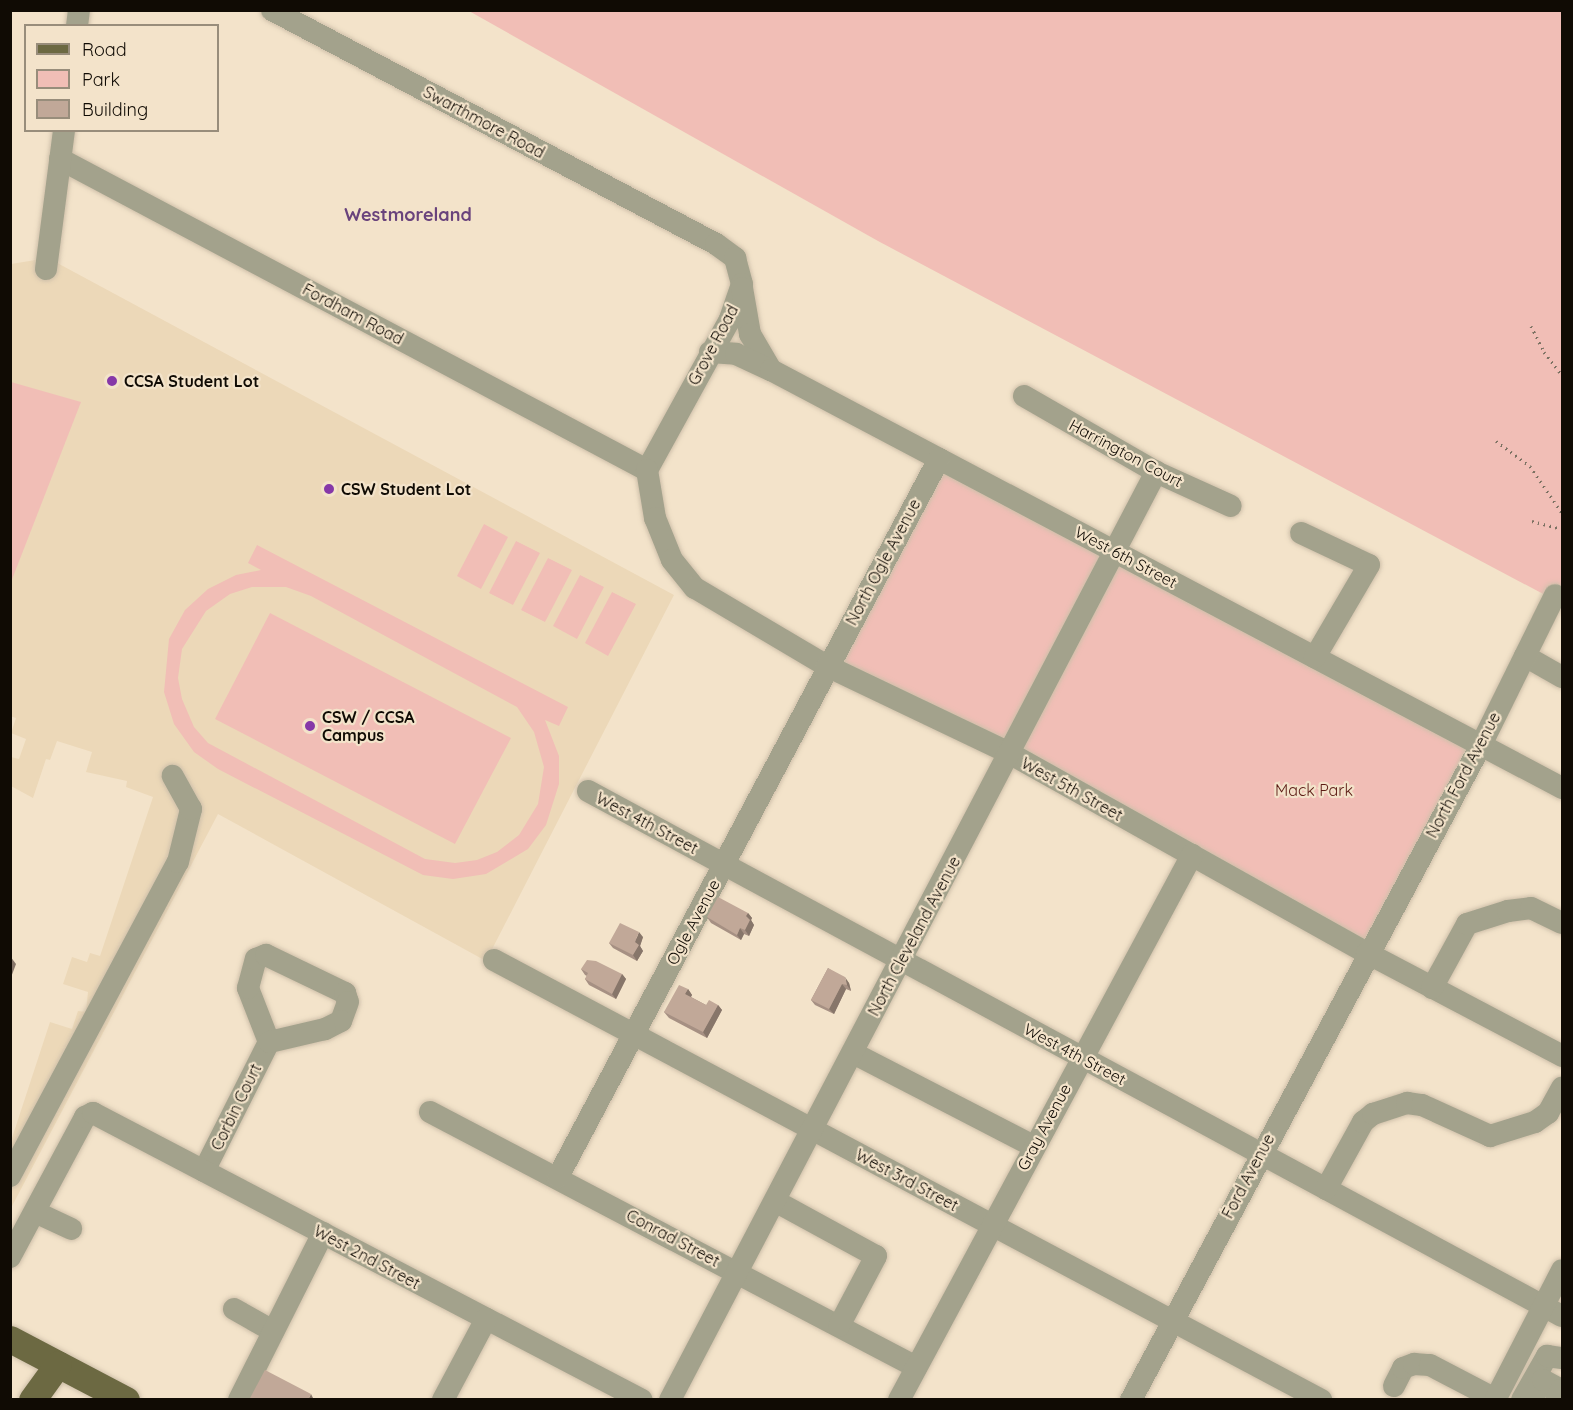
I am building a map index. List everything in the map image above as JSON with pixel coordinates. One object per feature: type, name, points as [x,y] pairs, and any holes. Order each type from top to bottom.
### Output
[{"type":"main road","points":[[10,1339],[126,1400]]},
{"type":"main road","points":[[32,1400],[58,1364]]},
{"type":"street","name":"Swarthmore Road","points":[[272,10],[695,233]]},
{"type":"street","points":[[46,269],[63,132]]},
{"type":"street","name":"Fordham Road","points":[[60,159],[647,470]]},
{"type":"street","name":"Grove Road","points":[[647,470],[729,321],[742,284],[735,258],[695,233]]},
{"type":"street","points":[[742,284],[750,334],[771,370]]},
{"type":"street","name":"West 6th Street","points":[[710,352],[736,354],[771,370],[1563,788]]},
{"type":"street","name":"Harrington Court","points":[[1024,396],[1156,472],[1230,506]]},
{"type":"street","name":"North Ogle Avenue","points":[[827,666],[939,459]]},
{"type":"street","name":"West 5th Street","points":[[647,470],[655,518],[672,560],[695,588],[827,666],[1009,753],[1367,953],[1563,1056]]},
{"type":"street","name":"North Cleveland Avenue","points":[[670,1400],[1156,472]]},
{"type":"street","points":[[1301,533],[1369,565],[1315,657]]},
{"type":"street","name":"North Ford Avenue","points":[[1367,953],[1481,745],[1555,595]]},
{"type":"street","points":[[1525,656],[1563,677]]},
{"type":"street","name":"Ogle Avenue","points":[[558,1178],[827,666]]},
{"type":"street","points":[[10,1176],[178,862],[191,809],[173,776]]},
{"type":"street","name":"West 4th Street","points":[[588,791],[1553,1311]]},
{"type":"street","name":"Gray Avenue","points":[[898,1400],[993,1225],[1080,1057],[1192,855]]},
{"type":"street","points":[[1432,987],[1467,924],[1508,910],[1531,908],[1563,923]]},
{"type":"street","name":"Ford Avenue","points":[[1131,1400],[1367,953]]},
{"type":"street","points":[[266,956],[345,993],[348,1002],[341,1021],[325,1029],[268,1042],[248,988],[256,959],[266,956]]},
{"type":"street","name":"West 3rd Street","points":[[494,960],[1321,1400]]},
{"type":"street","name":"Corbin Court","points":[[204,1171],[268,1042]]},
{"type":"street","points":[[853,1053],[1033,1146]]},
{"type":"street","points":[[1326,1190],[1363,1122],[1373,1114],[1407,1103],[1422,1105],[1491,1136],[1535,1122],[1548,1113],[1563,1088]]},
{"type":"street","name":"Conrad Street","points":[[430,1112],[916,1367]]},
{"type":"street","name":"West 2nd Street","points":[[35,1212],[85,1117],[93,1113],[642,1400]]},
{"type":"street","points":[[775,1201],[876,1256],[839,1326]]},
{"type":"street","points":[[10,1257],[35,1212],[70,1230]]},
{"type":"street","points":[[239,1400],[323,1233]]},
{"type":"street","points":[[1394,1386],[1403,1368],[1414,1364],[1430,1365],[1495,1399],[1553,1311],[1563,1270]]},
{"type":"street","points":[[234,1309],[273,1331]]},
{"type":"street","points":[[443,1400],[486,1318]]},
{"type":"street","points":[[1522,1400],[1547,1356],[1563,1358]]},
{"type":"street","points":[[1531,1400],[1542,1380],[1561,1390],[1556,1400]]},
{"type":"path","points":[[1531,326],[1544,352],[1563,375]]},
{"type":"path","points":[[1496,441],[1530,466],[1563,513]]},
{"type":"path","points":[[1532,521],[1563,529]]},
{"type":"shaded area","name":"CSW / CCSA Campus","points":[[48,258],[674,595],[486,961],[218,814],[11,1208],[11,1141],[50,1022],[72,1029],[78,1011],[86,1012],[88,992],[63,984],[72,957],[87,962],[90,953],[100,956],[153,797],[126,787],[127,781],[86,772],[92,752],[57,741],[50,760],[46,759],[33,798],[11,786],[11,757],[19,759],[26,739],[11,733],[16,718],[10,716],[11,264]]},
{"type":"green space","points":[[469,11],[1562,11],[1562,604],[878,241]]},
{"type":"green space","points":[[10,382],[81,402],[11,582]]},
{"type":"green space","name":"Mack Park","points":[[939,459],[1481,745],[1367,953],[827,666]]},
{"type":"green space","points":[[484,524],[508,537],[481,589],[457,576]]},
{"type":"green space","points":[[516,541],[540,553],[513,605],[489,593]]},
{"type":"green space","points":[[257,545],[568,707],[559,726],[545,720],[559,756],[559,784],[546,825],[528,849],[486,874],[453,879],[423,875],[218,769],[194,752],[174,724],[164,692],[169,639],[185,610],[208,589],[236,575],[261,570],[248,563]],"holes":[[[252,587],[286,587],[311,596],[517,707],[534,732],[544,767],[538,804],[519,835],[497,852],[477,860],[455,863],[425,859],[208,743],[194,727],[182,699],[178,678],[182,649],[206,611],[230,594]]]},
{"type":"green space","points":[[548,558],[572,570],[545,622],[521,610]]},
{"type":"green space","points":[[580,575],[604,587],[577,639],[553,626]]},
{"type":"green space","points":[[612,592],[636,604],[608,656],[585,643]]},
{"type":"green space","points":[[270,613],[511,738],[455,844],[215,719]]},
{"type":"building","points":[[718,897],[748,913],[746,916],[750,920],[745,930],[740,928],[737,935],[707,917]]},
{"type":"building","points":[[620,923],[639,932],[635,942],[639,945],[633,955],[609,943]]},
{"type":"building","points":[[587,960],[596,961],[622,974],[612,994],[585,979],[588,973],[581,969]]},
{"type":"building","points":[[828,968],[845,977],[847,985],[842,984],[829,1009],[811,1000]]},
{"type":"building","points":[[679,985],[688,989],[685,994],[706,1005],[709,1000],[718,1005],[703,1032],[664,1012]]},
{"type":"building","points":[[265,1370],[311,1394],[308,1400],[249,1400]]},
{"type":"place","name":"CCSA Student Lot","points":[[112,381]]},
{"type":"place","name":"CSW Student Lot","points":[[329,489]]},
{"type":"place","name":"CSW / CCSA Campus","points":[[310,726]]},
{"type":"district","name":"Westmoreland","points":[[408,215]]}]
